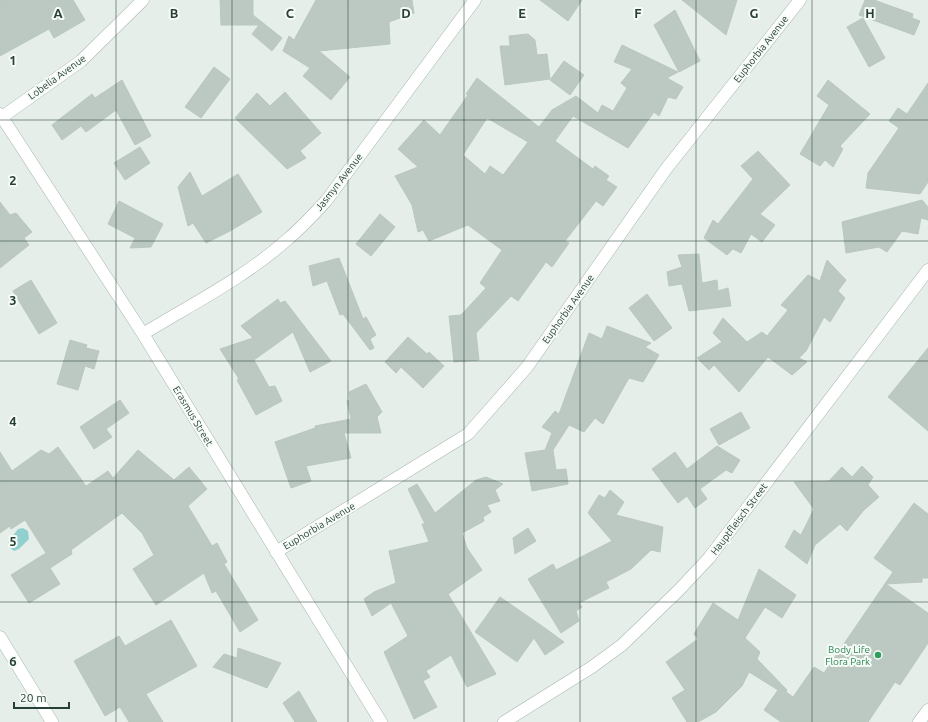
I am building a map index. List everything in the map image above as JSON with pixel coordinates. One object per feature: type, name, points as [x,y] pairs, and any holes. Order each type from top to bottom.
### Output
[{"type":"street","name":"Lobelia Avenue","points":[[1,115],[81,61],[143,0]]},
{"type":"street","name":"Jasmyn Avenue","points":[[143,334],[250,268],[289,238],[313,215],[326,201],[475,0]]},
{"type":"street","name":"Euphorbia Avenue","points":[[276,552],[468,434],[527,367],[666,169],[800,0]]},
{"type":"street","name":"Erasmus Street","points":[[1,115],[143,334],[381,722]]},
{"type":"street","name":"Hauptfleisch Street","points":[[504,722],[592,667],[622,645],[680,590],[709,558],[928,270]]},
{"type":"street","points":[[0,637],[52,722]]},
{"type":"street","points":[[918,722],[928,710]]},
{"type":"water","points":[[23,528],[28,531],[29,539],[19,549],[14,551],[9,547],[8,542],[18,529]]},
{"type":"building","points":[[0,0],[73,0],[85,20],[54,38],[49,29],[0,56]]},
{"type":"building","points":[[220,0],[253,0],[253,15],[282,38],[272,51],[252,34],[259,25],[221,25]]},
{"type":"building","points":[[316,0],[412,0],[414,13],[389,22],[390,44],[319,51],[350,77],[331,100],[303,76],[310,68],[283,51],[289,36],[294,40]]},
{"type":"building","points":[[540,0],[582,0],[568,21]]},
{"type":"building","points":[[682,0],[737,0],[726,35]]},
{"type":"building","points":[[865,0],[874,0],[913,14],[912,18],[920,21],[914,35],[859,15]]},
{"type":"building","points":[[675,10],[700,61],[679,72],[654,25]]},
{"type":"building","points":[[863,18],[885,58],[869,67],[847,27]]},
{"type":"building","points":[[528,34],[535,40],[537,55],[547,54],[550,79],[505,85],[500,46],[510,46],[509,36]]},
{"type":"building","points":[[622,45],[678,72],[667,78],[683,87],[676,99],[668,97],[659,116],[654,112],[628,148],[573,116],[555,141],[593,169],[595,166],[609,176],[606,180],[617,187],[603,206],[596,201],[565,241],[569,243],[552,267],[546,262],[518,301],[511,296],[476,333],[479,360],[454,362],[449,316],[461,315],[486,288],[480,283],[502,250],[468,225],[429,241],[423,230],[418,232],[412,205],[395,176],[418,167],[398,149],[424,120],[440,135],[468,95],[466,94],[477,78],[539,127],[552,110],[576,96],[598,113],[602,105],[613,111],[627,88],[621,83],[632,69],[614,62]],"holes":[[[487,118],[528,142],[503,175],[490,166],[485,174],[463,155]]]},
{"type":"building","points":[[564,61],[584,75],[570,95],[550,80]]},
{"type":"building","points":[[214,67],[230,79],[201,118],[185,107]]},
{"type":"building","points":[[122,80],[151,136],[135,145],[116,110],[86,132],[81,126],[62,140],[52,125],[92,94],[95,98]]},
{"type":"building","points":[[828,80],[870,114],[840,146],[843,149],[833,167],[825,160],[820,166],[800,154],[829,105],[817,96]]},
{"type":"building","points":[[928,83],[928,182],[920,194],[866,188],[868,173],[899,128],[889,121],[898,108],[907,114]]},
{"type":"building","points":[[285,92],[321,133],[300,151],[306,158],[287,169],[235,118],[257,93],[270,106]]},
{"type":"building","points":[[140,147],[150,163],[125,180],[114,163]]},
{"type":"building","points":[[758,151],[790,185],[760,214],[775,225],[762,242],[751,234],[741,253],[733,249],[727,255],[704,238],[713,220],[718,224],[753,179],[741,166]]},
{"type":"building","points":[[190,172],[202,196],[238,174],[262,212],[206,243],[193,223],[188,226],[178,187]]},
{"type":"building","points":[[922,200],[928,207],[928,220],[921,218],[918,234],[902,231],[887,252],[879,247],[846,253],[842,222]]},
{"type":"building","points":[[119,201],[163,224],[151,247],[130,248],[135,238],[108,224]]},
{"type":"building","points":[[0,202],[10,215],[16,213],[32,232],[24,238],[29,245],[0,268]]},
{"type":"building","points":[[380,214],[395,227],[371,256],[356,244]]},
{"type":"building","points":[[699,254],[702,283],[717,280],[718,291],[728,288],[731,306],[689,311],[682,284],[669,286],[667,272],[682,267],[678,255]]},
{"type":"building","points":[[339,258],[363,319],[366,317],[376,335],[370,339],[374,348],[370,350],[343,314],[340,315],[327,281],[313,286],[309,266]]},
{"type":"building","points":[[827,260],[846,280],[838,291],[845,298],[830,322],[824,317],[806,351],[799,358],[807,362],[792,375],[768,357],[739,392],[714,365],[709,370],[697,358],[722,342],[713,333],[723,318],[747,342],[762,332],[767,336],[788,310],[781,305],[808,275],[820,281]]},
{"type":"building","points":[[31,280],[57,323],[39,334],[13,291]]},
{"type":"building","points":[[647,294],[672,328],[654,341],[629,308]]},
{"type":"building","points":[[278,299],[280,303],[285,301],[331,361],[310,372],[293,332],[254,360],[269,387],[275,386],[282,401],[256,415],[237,380],[239,379],[220,349],[253,338],[241,326]]},
{"type":"building","points":[[607,326],[651,343],[645,347],[659,355],[643,382],[629,378],[603,424],[595,418],[584,432],[569,425],[553,450],[556,470],[566,469],[568,484],[532,491],[525,453],[545,450],[552,433],[542,427],[555,411],[559,414],[589,333],[602,339]]},
{"type":"building","points":[[408,337],[427,354],[429,352],[444,366],[423,388],[401,367],[396,373],[385,362]]},
{"type":"building","points":[[70,340],[87,345],[86,348],[99,351],[94,369],[85,366],[78,390],[57,384]]},
{"type":"building","points":[[928,348],[928,431],[888,397]]},
{"type":"building","points":[[366,384],[382,412],[377,417],[381,433],[344,433],[351,458],[306,466],[311,481],[291,488],[275,442],[315,428],[315,426],[351,419],[347,401],[350,400],[349,392]]},
{"type":"building","points":[[120,400],[129,413],[106,429],[112,437],[94,449],[80,427]]},
{"type":"building","points":[[741,412],[750,428],[719,445],[710,429]]},
{"type":"building","points":[[717,446],[740,460],[732,473],[726,470],[700,489],[707,499],[695,508],[687,496],[678,503],[652,469],[675,452],[687,469]]},
{"type":"building","points":[[58,447],[86,486],[108,471],[113,478],[138,450],[174,480],[189,467],[207,489],[188,506],[212,546],[217,543],[227,562],[224,564],[258,620],[240,632],[216,591],[212,593],[204,573],[156,605],[133,569],[154,555],[142,533],[122,513],[71,550],[72,554],[50,568],[60,584],[29,603],[11,575],[46,553],[25,520],[11,529],[10,526],[0,533],[0,452],[12,471],[41,450],[49,454]]},
{"type":"building","points":[[862,466],[873,477],[868,485],[879,497],[863,511],[847,531],[840,524],[815,545],[807,564],[785,547],[794,530],[801,535],[814,509],[794,482],[829,481],[842,467],[852,477]]},
{"type":"building","points":[[486,477],[503,484],[495,490],[500,501],[487,505],[491,512],[483,517],[484,521],[462,533],[467,548],[482,570],[448,594],[496,674],[467,687],[451,655],[426,671],[430,677],[423,681],[437,707],[414,719],[384,652],[408,636],[391,603],[372,616],[364,599],[374,592],[396,583],[389,551],[429,542],[422,524],[425,524],[408,489],[417,484],[435,513],[476,480]]},
{"type":"building","points":[[610,490],[624,502],[616,515],[663,527],[660,552],[651,550],[631,569],[606,582],[609,588],[579,603],[582,607],[576,611],[579,621],[561,633],[528,579],[553,564],[556,570],[612,541],[588,513],[599,495],[605,498]]},
{"type":"building","points":[[914,503],[928,514],[928,578],[922,578],[922,582],[886,584],[928,613],[928,643],[900,685],[895,682],[868,722],[781,722],[764,710],[778,690],[749,672],[742,686],[716,712],[698,722],[687,722],[672,698],[685,690],[666,662],[698,639],[694,634],[713,603],[738,620],[759,569],[796,595],[782,618],[765,607],[745,638],[760,652],[757,659],[787,690],[786,692],[793,697],[814,667],[824,673],[893,572],[874,558]]},
{"type":"building","points":[[528,528],[536,541],[515,554],[513,538]]},
{"type":"building","points":[[500,597],[564,642],[545,655],[534,638],[517,662],[475,632]]},
{"type":"building","points":[[171,620],[197,666],[146,694],[163,722],[129,722],[120,707],[105,716],[74,661],[119,636],[125,646]]},
{"type":"building","points":[[238,648],[281,663],[267,688],[213,667],[224,654],[237,658]]},
{"type":"building","points":[[299,691],[317,722],[295,722],[283,703]]},
{"type":"place","name":"Body Life Flora Park","points":[[878,655]]}]
